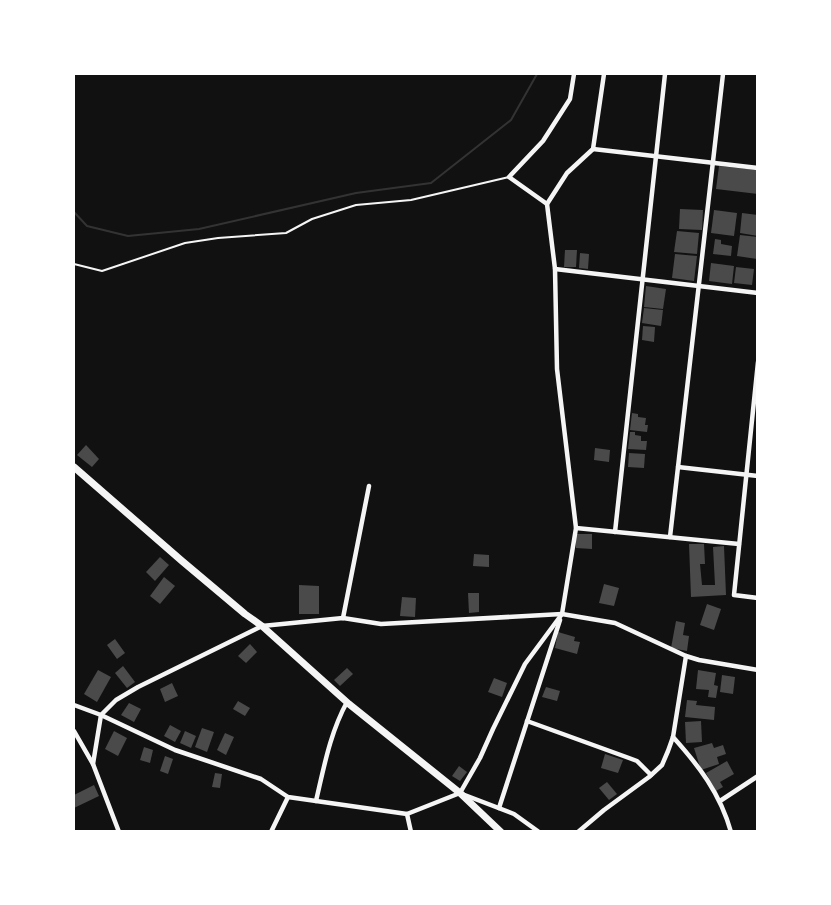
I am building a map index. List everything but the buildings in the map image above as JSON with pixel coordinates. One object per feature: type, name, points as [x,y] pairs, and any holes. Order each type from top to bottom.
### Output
[{"type":"main road","points":[[74,467],[182,561],[262,626],[347,702],[460,793],[501,831]]},
{"type":"street","points":[[547,204],[509,177],[543,141],[565,107],[570,99],[574,74]]},
{"type":"street","points":[[499,808],[562,614],[576,528],[557,369],[555,269],[547,204],[567,173],[592,148],[604,74]]},
{"type":"street","points":[[615,532],[664,74]]},
{"type":"street","points":[[670,537],[723,74]]},
{"type":"street","points":[[592,148],[758,168]]},
{"type":"street","points":[[555,269],[758,293]]},
{"type":"street","points":[[758,362],[734,595],[758,597]]},
{"type":"street","points":[[678,467],[758,476]]},
{"type":"street","points":[[343,618],[369,486]]},
{"type":"street","points":[[576,528],[739,544]]},
{"type":"street","points":[[74,705],[101,715],[175,750],[261,779],[288,797],[407,814],[460,793],[480,758],[525,664],[562,614]]},
{"type":"street","points":[[93,764],[101,715],[116,700],[262,626],[343,618],[381,624],[562,614],[615,623],[699,660],[758,670]]},
{"type":"street","points":[[578,831],[662,765],[673,737],[686,656]]},
{"type":"street","points":[[316,801],[330,741],[347,702]]},
{"type":"street","points":[[527,721],[637,761],[651,775]]},
{"type":"street","points":[[74,731],[93,764],[119,831]]},
{"type":"street","points":[[673,737],[694,760],[711,784],[727,817],[731,831]]},
{"type":"street","points":[[720,801],[758,776]]},
{"type":"street","points":[[460,793],[514,814],[539,831]]},
{"type":"street","points":[[271,831],[288,797]]},
{"type":"street","points":[[407,814],[411,831]]},
{"type":"lane","points":[[74,264],[102,272],[185,243],[286,233],[312,219],[356,205],[411,201],[509,177]]},
{"type":"waterway","points":[[74,212],[87,226],[128,236],[199,229],[356,193],[431,183],[511,120],[537,74]]}]
